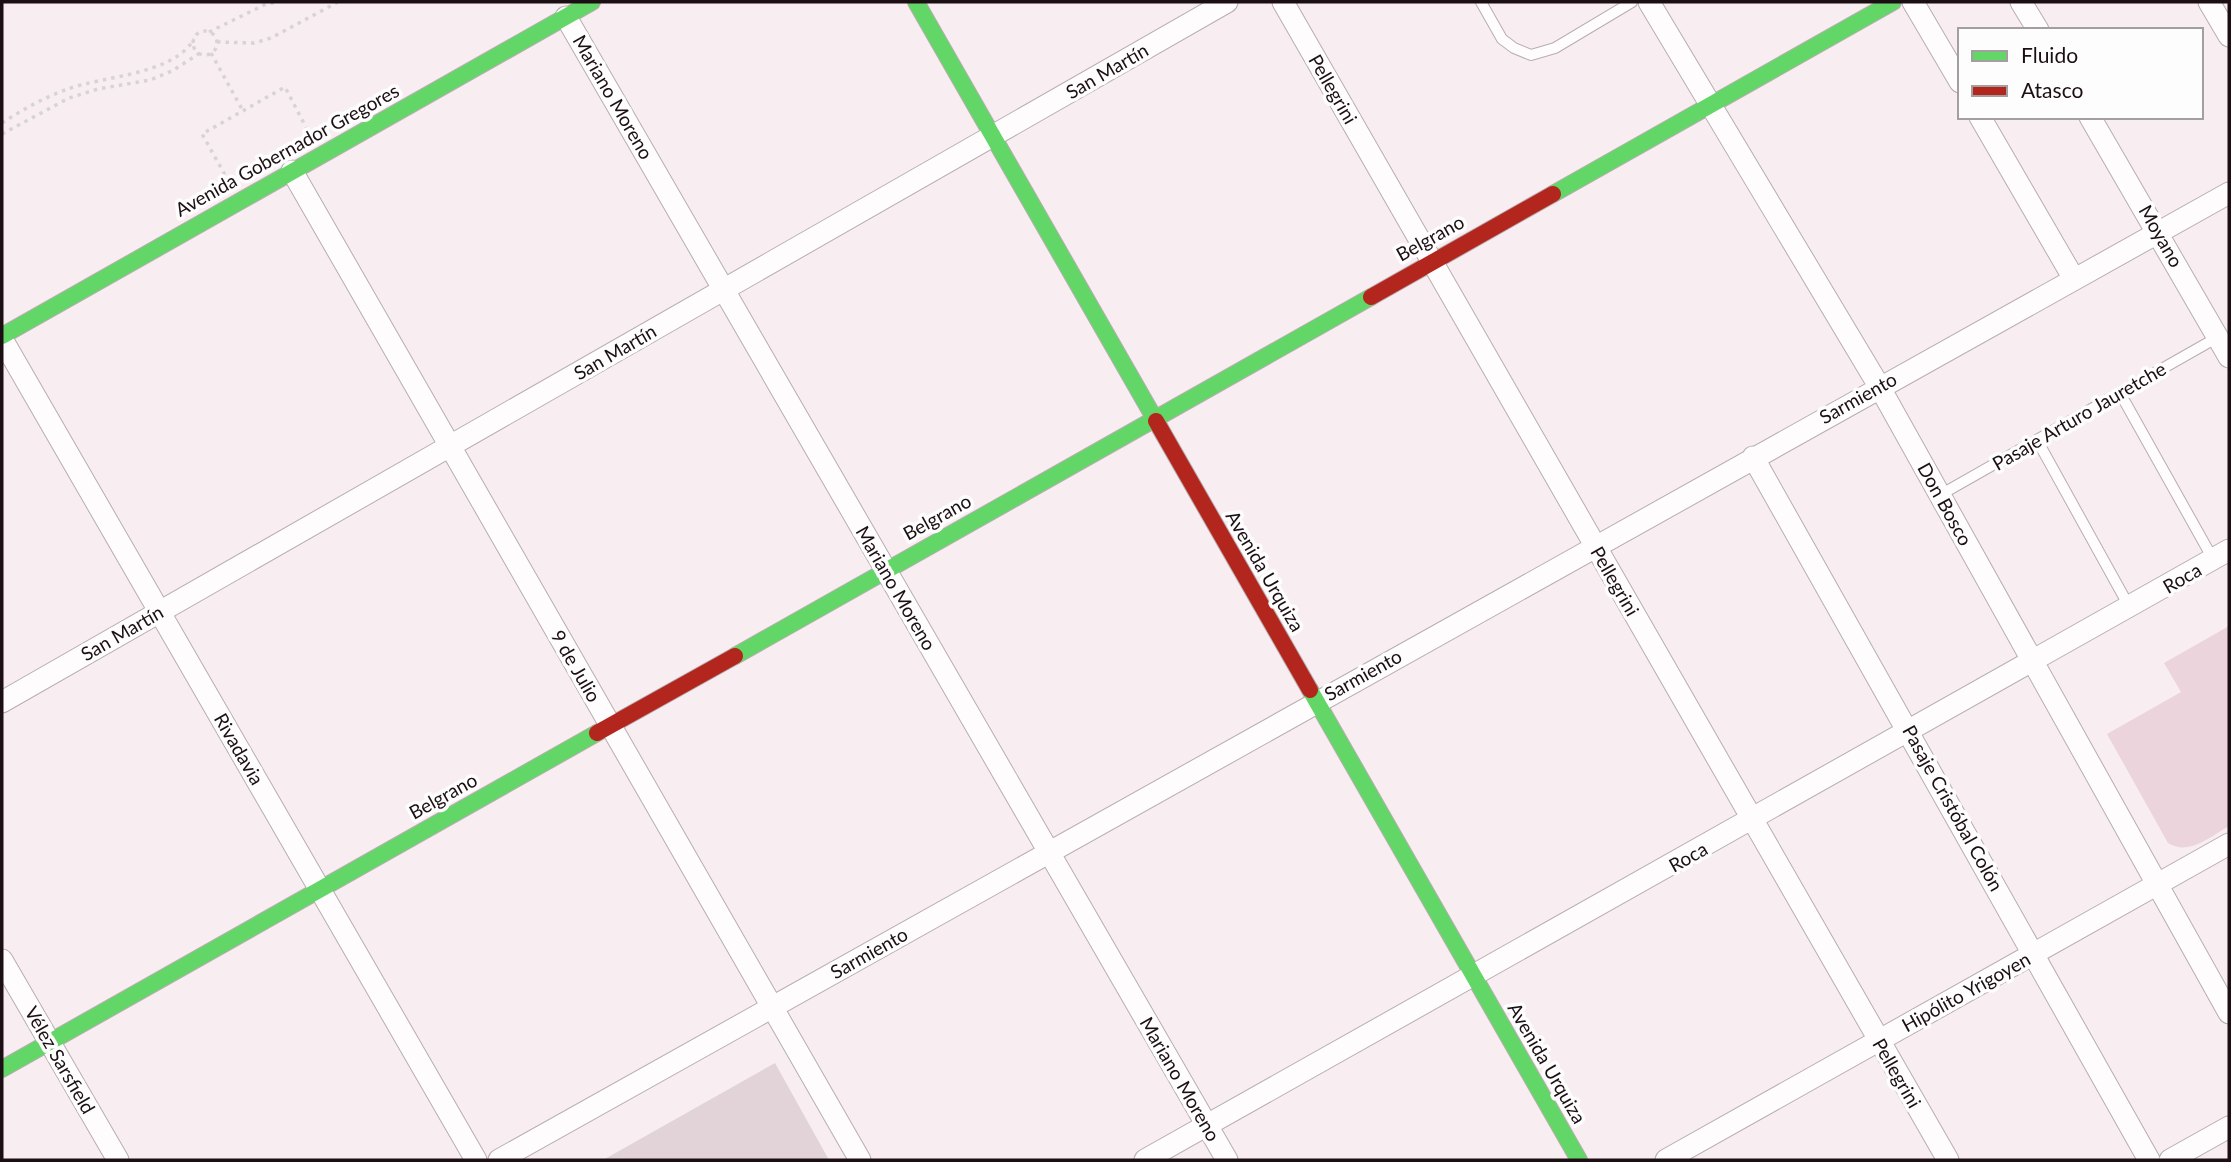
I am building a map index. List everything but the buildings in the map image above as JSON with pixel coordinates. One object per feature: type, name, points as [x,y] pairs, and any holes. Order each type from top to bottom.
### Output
[{"type":"street","name":"Avenida Gobernador Gregores","points":[[2,337],[592,2]]},
{"type":"street","name":"Avenida Urquiza","points":[[916,2],[1579,1160]]},
{"type":"street","name":"San Martín","points":[[2,702],[1227,2]]},
{"type":"street","name":"Pellegrini","points":[[1283,2],[1948,1160]]},
{"type":"street","name":"Don Bosco","points":[[1649,2],[1879,386],[2229,1013]]},
{"type":"street","name":"Belgrano","points":[[2,1069],[1893,2]]},
{"type":"street","points":[[1913,2],[1958,79]]},
{"type":"street","points":[[2021,2],[2037,28]]},
{"type":"street","points":[[2209,2],[2229,36]]},
{"type":"street","name":"Mariano Moreno","points":[[566,16],[1227,1160]]},
{"type":"street","points":[[1981,119],[2074,279]]},
{"type":"street","name":"Moyano","points":[[2091,119],[2160,232],[2229,356]]},
{"type":"street","name":"9 de Julio","points":[[292,172],[860,1160]]},
{"type":"street","name":"Sarmiento","points":[[499,1160],[1879,386],[2229,193]]},
{"type":"street","name":"Rivadavia","points":[[2,337],[476,1160]]},
{"type":"street","name":"Pasaje Cristóbal Colón","points":[[1753,457],[2035,953],[2149,1160]]},
{"type":"street","name":"Roca","points":[[1145,1160],[1753,821],[2221,555]]},
{"type":"street","name":"Hipólito Yrigoyen","points":[[1666,1160],[2229,844]]},
{"type":"street","name":"Vélez Sarsfield","points":[[2,960],[118,1160]]},
{"type":"street","points":[[2170,1160],[2229,1127]]},
{"type":"lane","points":[[1481,2],[1502,38],[1514,48],[1531,55],[1555,48],[1632,2]]},
{"type":"lane","name":"Pasaje Arturo Jauretche","points":[[1940,495],[2218,337]]},
{"type":"lane","points":[[2120,393],[2221,555]]},
{"type":"lane","points":[[2037,440],[2130,608]]},
{"type":"path","points":[[2,123],[65,90],[168,63],[188,49],[198,33],[209,32],[266,4],[278,2]]},
{"type":"path","points":[[216,42],[254,43],[271,38],[338,2]]},
{"type":"path","points":[[209,32],[216,42]]},
{"type":"path","points":[[194,39],[194,46],[200,53]]},
{"type":"path","points":[[211,53],[216,42]]},
{"type":"path","points":[[2,134],[69,99],[98,89],[150,80],[172,71],[200,53],[211,53]]},
{"type":"path","points":[[211,53],[243,111]]},
{"type":"path","points":[[230,183],[202,134],[285,87],[313,141]]},
{"type":"shaded area","points":[[2229,626],[2229,826],[2199,844],[2176,846],[2168,843],[2107,734],[2181,692],[2164,663]]},
{"type":"traffic: fast","points":[[2,336],[592,2]]},
{"type":"traffic: fast","points":[[916,2],[1156,421]]},
{"type":"traffic: fast","points":[[1553,194],[1893,2]]},
{"type":"traffic: fast","points":[[735,656],[1371,297]]},
{"type":"traffic: fast","points":[[1310,690],[1579,1160]]},
{"type":"traffic: fast","points":[[2,1069],[597,733]]},
{"type":"traffic: jam","points":[[1371,297],[1553,194]]},
{"type":"traffic: jam","points":[[1156,421],[1310,690]]},
{"type":"traffic: jam","points":[[597,733],[735,656]]}]
